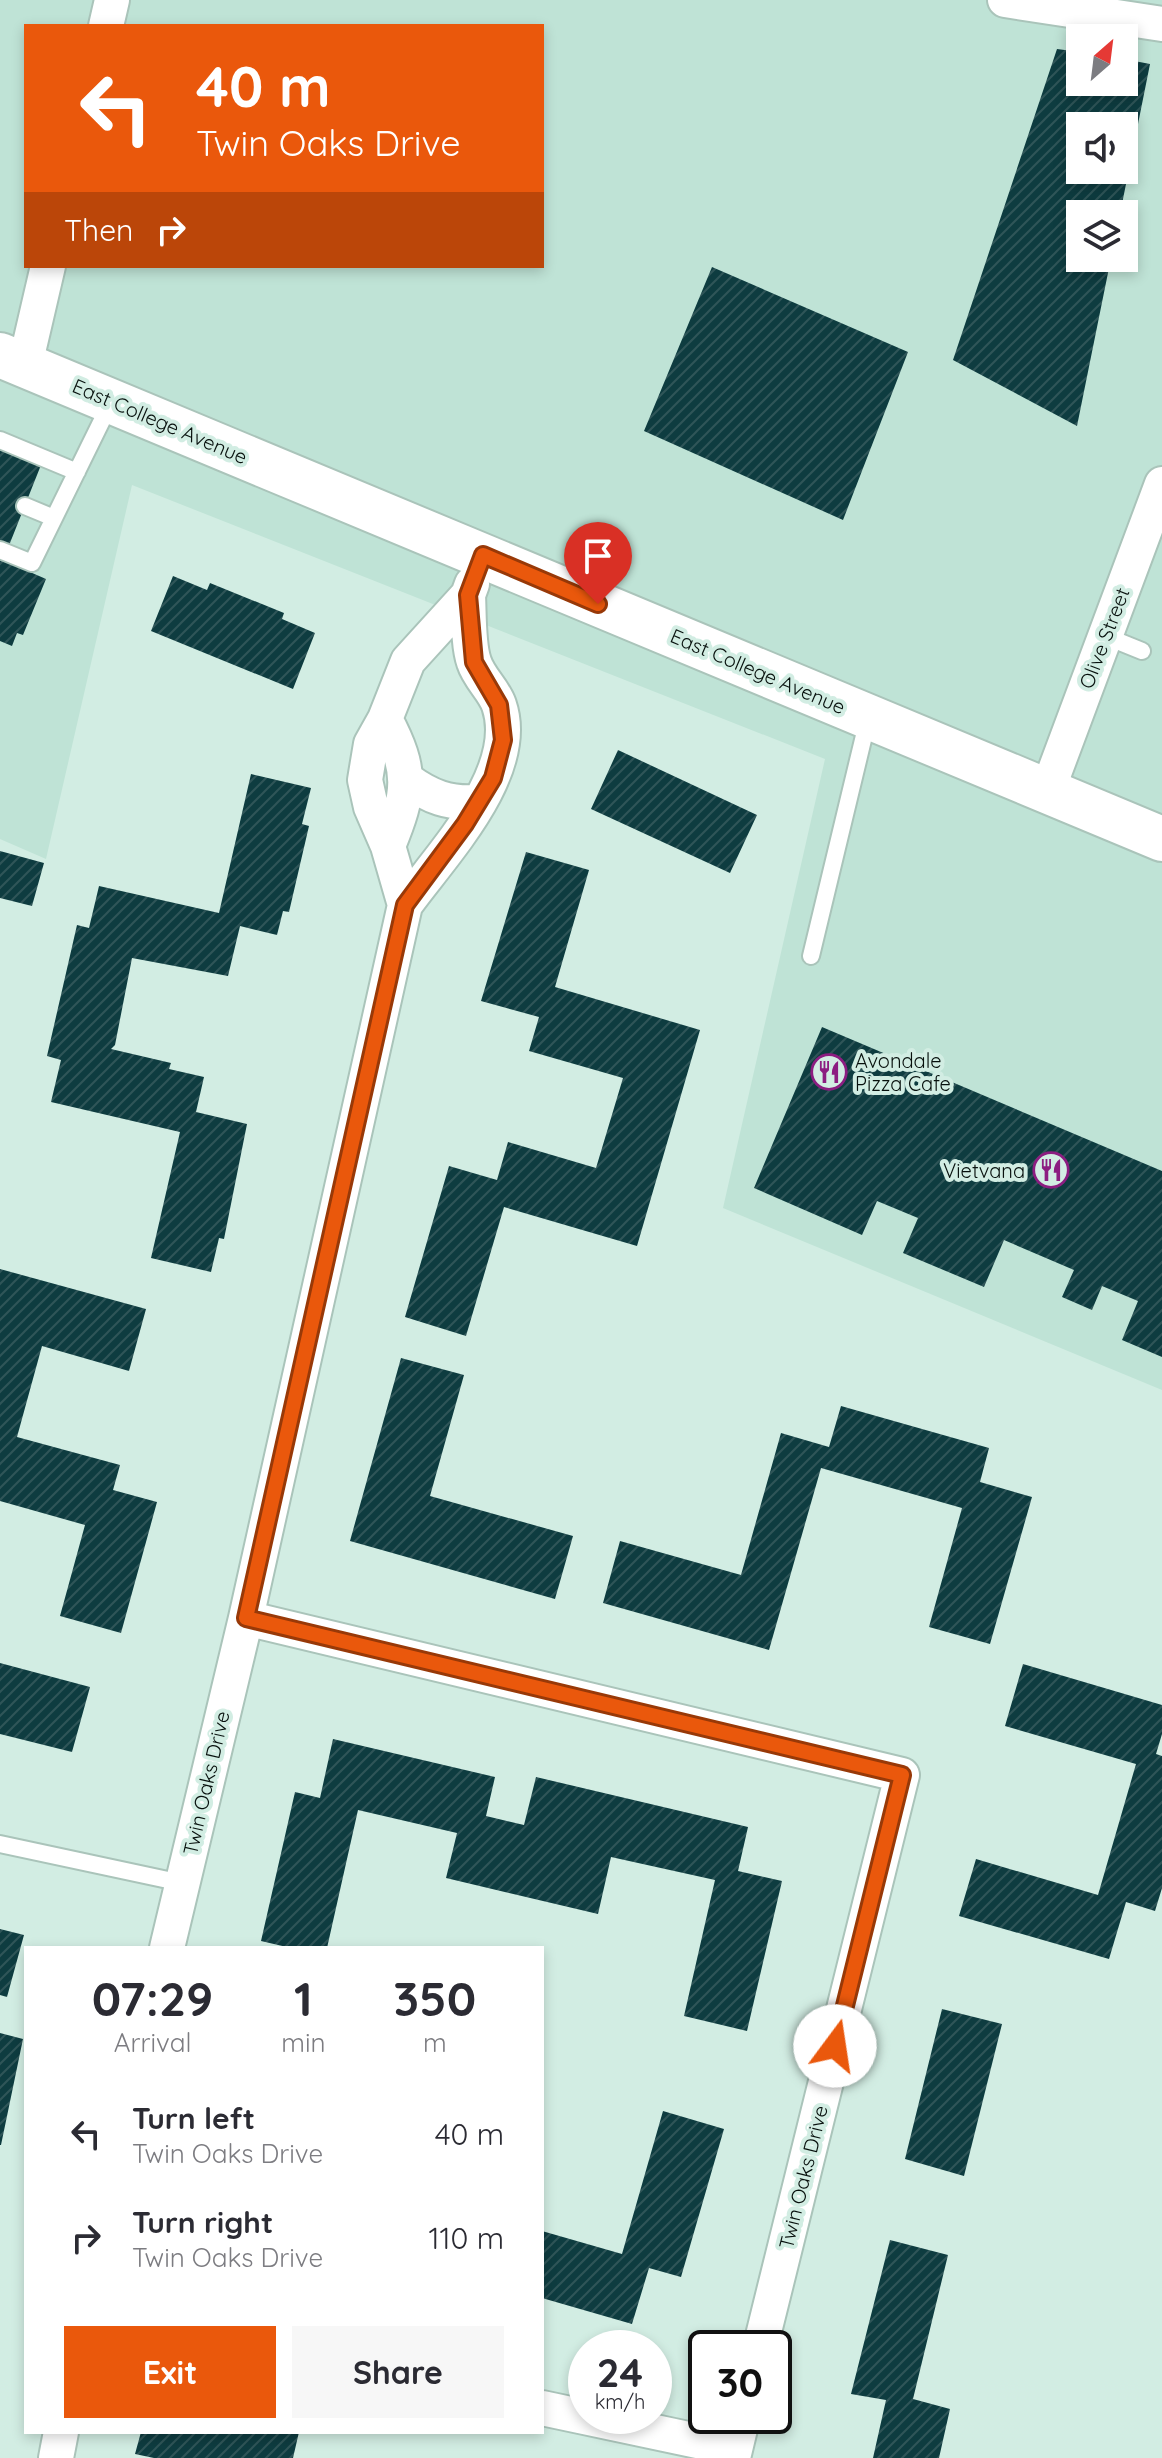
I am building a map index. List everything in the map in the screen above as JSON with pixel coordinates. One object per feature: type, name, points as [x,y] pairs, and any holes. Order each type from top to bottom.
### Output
[{"type":"main road","name":"East College Avenue","points":[[12,360],[112,401],[475,575],[868,717],[1162,839]]},
{"type":"street","points":[[106,24],[112,0]]},
{"type":"street","points":[[1005,0],[1162,24]]},
{"type":"street","points":[[12,360],[47,268]]},
{"type":"street","name":"Olive Street","points":[[1047,792],[1162,484]]},
{"type":"street","name":"Twin Oaks Drive","points":[[405,905],[388,846],[371,807],[365,780],[371,744],[385,719],[408,661],[475,575]]},
{"type":"street","name":"Twin Oaks Drive","points":[[167,1946],[246,1618],[405,905],[493,778],[503,740],[499,705],[474,662],[475,575]]},
{"type":"street","points":[[385,719],[401,748],[407,780],[401,815],[388,846]]},
{"type":"street","points":[[407,780],[427,795],[456,803],[478,802]]},
{"type":"street","name":"Twin Oaks Drive","points":[[246,1618],[902,1775],[764,2330]]},
{"type":"street","points":[[544,2408],[734,2454],[739,2434]]},
{"type":"street","points":[[56,2458],[61,2434]]},
{"type":"lane","points":[[0,550],[32,563],[112,401]]},
{"type":"lane","points":[[0,440],[77,472]]},
{"type":"lane","points":[[25,506],[54,518]]},
{"type":"lane","points":[[1105,636],[1142,651]]},
{"type":"lane","points":[[811,956],[868,717]]},
{"type":"lane","points":[[0,1844],[182,1883]]},
{"type":"shaded area","points":[[0,0],[1162,0],[1162,1390],[723,1208],[825,759],[132,485],[46,859],[0,839]]},
{"type":"building","points":[[1057,49],[1066,50],[1066,96],[1138,96],[1138,62],[1150,64],[1138,124],[1138,112],[1066,112],[1066,184],[1126,184],[1123,200],[1066,200],[1066,272],[1108,272],[1077,426],[953,360]]},
{"type":"building","points":[[712,267],[908,352],[843,520],[644,431]]},
{"type":"building","points":[[0,448],[41,465],[8,548],[0,545]]},
{"type":"building","points":[[0,559],[46,579],[23,635],[17,633],[12,646],[0,641]]},
{"type":"building","points":[[173,576],[207,590],[210,583],[284,613],[282,619],[315,633],[293,689],[151,631]]},
{"type":"building","points":[[618,750],[757,815],[730,873],[591,809]]},
{"type":"building","points":[[251,774],[311,788],[302,824],[309,826],[289,912],[283,911],[277,935],[240,926],[228,976],[132,958],[115,1045],[111,1049],[171,1063],[169,1069],[204,1077],[196,1112],[247,1124],[224,1239],[219,1238],[211,1272],[151,1258],[180,1132],[51,1102],[61,1060],[47,1056],[77,925],[89,928],[99,886],[219,913]]},
{"type":"building","points":[[0,851],[44,863],[32,906],[0,898]]},
{"type":"building","points":[[526,852],[589,870],[555,987],[700,1030],[637,1246],[504,1207],[466,1336],[405,1317],[449,1166],[497,1180],[508,1142],[596,1168],[623,1078],[529,1051],[539,1017],[481,1001]]},
{"type":"building","points":[[822,1027],[1162,1171],[1162,1357],[1122,1340],[1138,1301],[1102,1286],[1092,1310],[1062,1297],[1074,1270],[1004,1240],[984,1287],[903,1253],[918,1218],[877,1201],[862,1235],[754,1188]]},
{"type":"building","points":[[0,1269],[146,1309],[129,1371],[42,1346],[17,1437],[120,1465],[113,1490],[157,1502],[121,1633],[60,1616],[85,1525],[0,1501]]},
{"type":"building","points":[[401,1358],[464,1375],[430,1496],[573,1536],[555,1599],[350,1541]]},
{"type":"building","points":[[841,1406],[989,1448],[980,1482],[1032,1497],[990,1644],[929,1627],[962,1508],[821,1468],[769,1650],[603,1603],[620,1541],[741,1575],[781,1433],[829,1447]]},
{"type":"building","points":[[0,1663],[90,1687],[72,1752],[0,1734]]},
{"type":"building","points":[[1023,1664],[1162,1705],[1162,1734],[1156,1754],[1162,1756],[1162,1888],[1155,1911],[1126,1902],[1109,1959],[959,1916],[976,1859],[1098,1895],[1136,1764],[1005,1726]]},
{"type":"building","points":[[333,1739],[495,1777],[486,1816],[524,1825],[536,1777],[748,1827],[738,1871],[782,1881],[747,2031],[684,2016],[715,1880],[611,1857],[598,1914],[446,1878],[457,1833],[358,1810],[327,1946],[282,1946],[261,1941],[295,1792],[320,1798]]},
{"type":"building","points":[[0,1929],[24,1935],[7,1997],[0,1995]]},
{"type":"building","points":[[942,2009],[1002,2024],[964,2176],[905,2159]]},
{"type":"building","points":[[0,2033],[23,2039],[1,2145],[0,2145]]},
{"type":"building","points":[[663,2111],[724,2129],[681,2277],[649,2268],[632,2324],[544,2299],[544,2232],[622,2254]]},
{"type":"building","points":[[890,2240],[948,2255],[913,2399],[950,2409],[939,2458],[873,2458],[886,2400],[851,2394]]},
{"type":"building","points":[[140,2434],[299,2434],[293,2458],[154,2458],[135,2454]]},
{"type":"place","name":"Avondale Pizza Cafe","points":[[829,1072]]},
{"type":"place","name":"Vietvana","points":[[1051,1170]]},
{"type":"route","points":[[598,604],[483,555],[468,595],[474,662],[499,705],[503,740],[493,778],[465,824],[405,905],[246,1618],[902,1775],[835,2046]]}]
